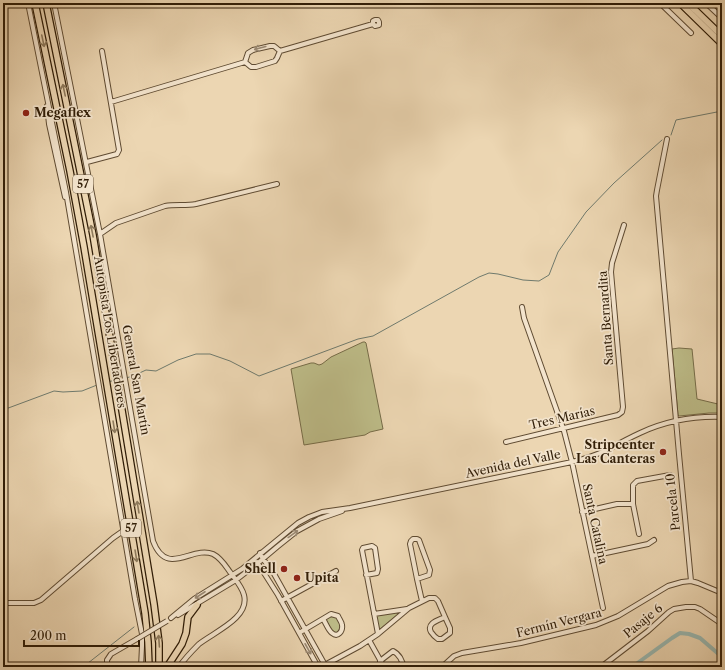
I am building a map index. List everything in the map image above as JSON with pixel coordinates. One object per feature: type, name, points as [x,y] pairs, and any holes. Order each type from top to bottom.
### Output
[{"type":"highway","name":"Autopista Los Libertadores","points":[[35,3],[77,209],[105,370],[145,613],[149,667]]},
{"type":"highway","name":"Autopista Los Libertadores","points":[[46,3],[90,220],[119,389],[154,604],[158,632],[159,667]]},
{"type":"highway","points":[[680,3],[722,44]]},
{"type":"highway","points":[[688,3],[722,36]]},
{"type":"highway","points":[[167,667],[182,644],[186,633],[188,617],[196,605]]},
{"type":"street","points":[[28,3],[63,172],[123,531],[142,634],[141,667]]},
{"type":"street","name":"General San Martín","points":[[54,3],[100,234],[127,386],[151,535],[156,548],[163,556],[168,558],[184,558],[200,553],[213,554],[221,560],[242,589],[244,595],[242,612],[233,621],[194,649],[179,667]]},
{"type":"street","points":[[660,3],[691,33]]},
{"type":"street","points":[[706,3],[722,18]]},
{"type":"street","points":[[280,51],[372,24]]},
{"type":"street","points":[[245,62],[248,53],[253,50],[274,46],[280,51]]},
{"type":"street","points":[[86,162],[119,152],[102,51]]},
{"type":"street","points":[[245,62],[250,66],[256,67],[275,61],[280,51]]},
{"type":"street","points":[[111,102],[245,62]]},
{"type":"street","name":"Parcela 10","points":[[667,139],[656,196],[691,582]]},
{"type":"street","points":[[100,234],[116,223],[165,206],[196,204],[277,184]]},
{"type":"street","name":"Santa Bernardita","points":[[622,412],[623,407],[612,263],[624,226]]},
{"type":"street","name":"Santa Catalina","points":[[522,307],[524,318],[563,429],[572,462],[603,608]]},
{"type":"street","name":"Tres Marías","points":[[506,442],[618,415],[622,412]]},
{"type":"street","name":"Avenida del Valle","points":[[107,667],[107,660],[115,651],[167,621],[194,599],[242,569],[292,527],[303,520],[322,512],[350,508],[572,462],[599,453],[645,430],[676,421],[700,417],[722,417]]},
{"type":"street","points":[[639,534],[633,504],[632,487],[637,481],[670,475]]},
{"type":"street","points":[[582,512],[614,504],[633,504]]},
{"type":"street","name":"Avenida del Valle","points":[[171,618],[196,605],[236,580],[303,527],[319,519],[350,508]]},
{"type":"street","points":[[3,603],[34,603],[41,600],[123,531]]},
{"type":"street","points":[[417,579],[427,576],[430,572],[420,542],[415,539],[411,541],[410,544],[417,579],[422,601]]},
{"type":"street","points":[[592,556],[648,544],[654,540]]},
{"type":"street","points":[[366,576],[377,573],[378,569],[375,548],[372,546],[363,548],[362,550],[366,576],[378,634]]},
{"type":"street","points":[[260,553],[273,572],[325,666]]},
{"type":"street","points":[[255,558],[299,632],[325,666]]},
{"type":"street","points":[[281,601],[336,571]]},
{"type":"street","name":"Fermín Vergara","points":[[442,667],[454,656],[462,653],[521,643],[602,623],[631,609],[668,586],[682,582],[701,584],[722,593]]},
{"type":"street","points":[[325,666],[378,634],[409,608],[429,598],[435,598],[441,605],[450,628],[450,633],[442,639],[438,639],[432,634],[430,626],[431,624],[445,617]]},
{"type":"street","name":"Pasaje 6","points":[[602,667],[674,609],[695,607],[722,624]]},
{"type":"street","points":[[374,614],[409,608]]},
{"type":"street","points":[[299,632],[331,614],[338,616],[342,624],[341,632],[336,635],[330,632],[324,619]]},
{"type":"street","points":[[369,640],[384,667]]},
{"type":"street","points":[[380,661],[393,652],[397,653],[402,660],[403,667]]},
{"type":"shaded area","points":[[363,342],[366,343],[383,429],[370,432],[365,435],[304,445],[291,369],[311,363],[319,365],[322,364],[331,357]]},
{"type":"shaded area","points":[[672,349],[692,349],[697,399],[722,405],[722,413],[678,415]]},
{"type":"shaded area","points":[[402,611],[379,630],[376,616]]},
{"type":"shaded area","points":[[332,616],[337,617],[341,624],[340,629],[336,634],[332,631],[326,620]]},
{"type":"waterway","points":[[671,135],[676,120],[722,111]]},
{"type":"waterway","points":[[126,378],[146,370],[156,371],[178,360],[196,354],[210,354],[230,361],[259,376],[358,339],[373,336],[479,277],[489,273],[523,280],[539,281],[549,275],[558,252],[586,212],[614,183],[662,140]]},
{"type":"waterway","points":[[108,382],[115,380]]},
{"type":"waterway","points":[[3,410],[54,391],[82,391],[97,385]]},
{"type":"waterway","points":[[83,667],[134,627]]},
{"type":"waterway","points":[[632,667],[680,633],[689,634],[700,638],[722,657]]},
{"type":"place","name":"Megaflex","points":[[26,113]]},
{"type":"place","name":"Stripcenter Las Canteras","points":[[663,452]]},
{"type":"place","name":"Shell","points":[[284,569]]},
{"type":"place","name":"Upita","points":[[297,578]]}]
